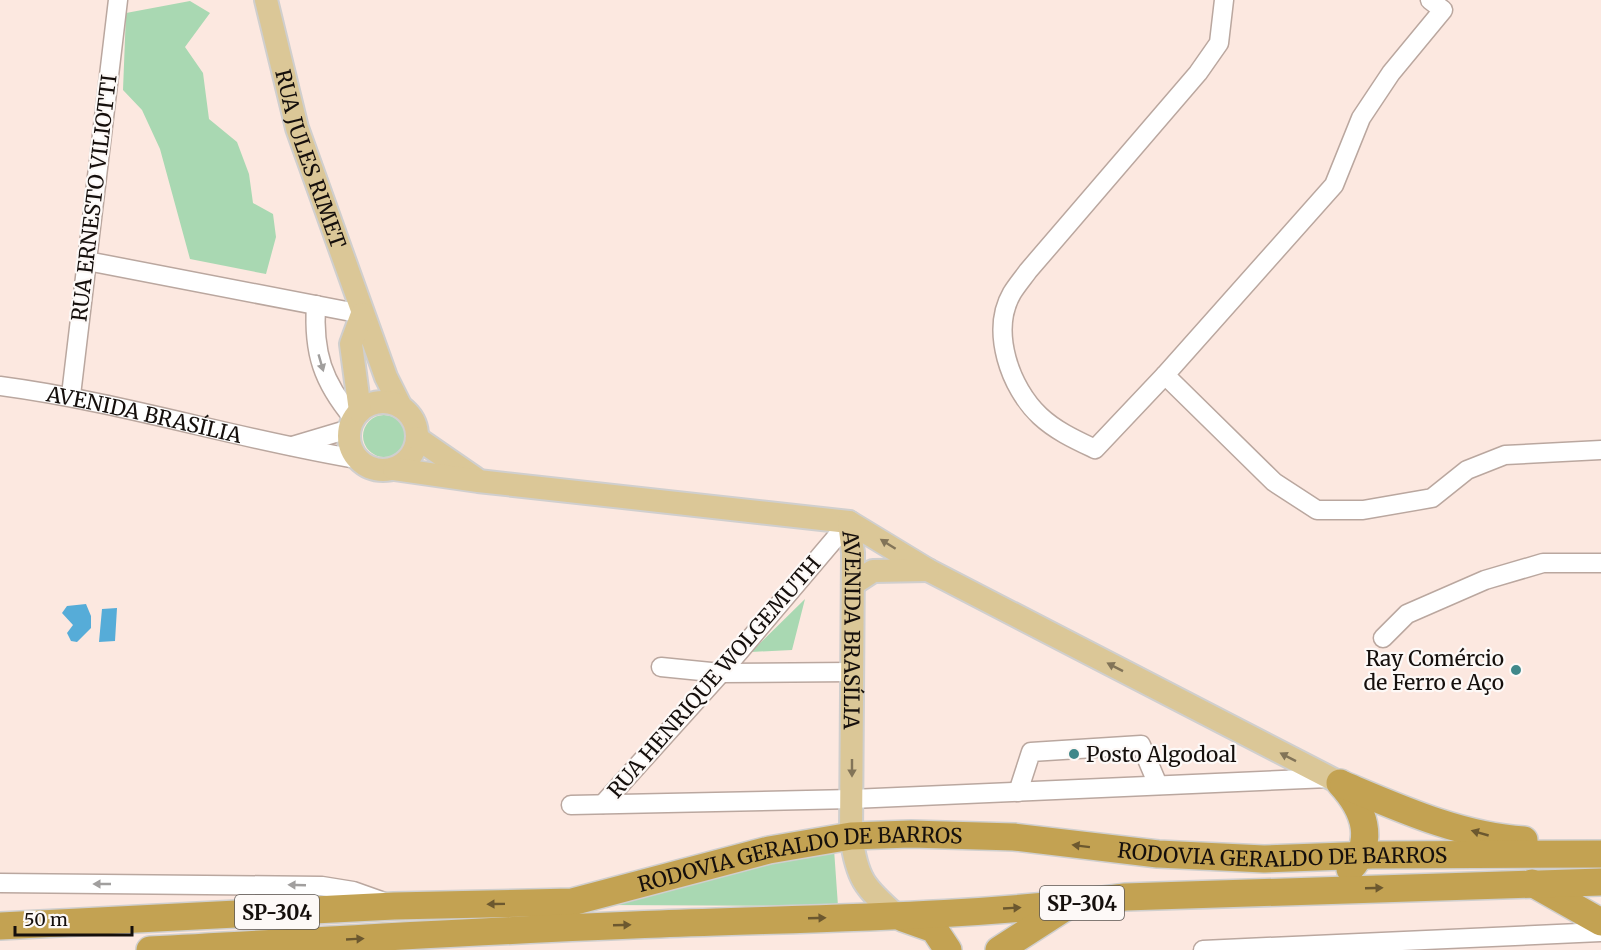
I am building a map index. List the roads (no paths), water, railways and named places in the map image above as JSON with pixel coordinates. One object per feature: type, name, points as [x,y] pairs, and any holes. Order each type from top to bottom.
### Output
[{"type":"highway","points":[[1334,781],[1414,814],[1499,838],[1601,846]]},
{"type":"highway","points":[[1125,897],[1332,877],[1348,871],[1360,855],[1365,842],[1365,825],[1360,808],[1334,781]]},
{"type":"highway","name":"RODOVIA GERALDO DE BARROS","points":[[0,926],[394,906],[572,902],[769,850],[851,836],[911,834],[1014,837],[1158,854],[1264,859],[1360,855],[1601,854]]},
{"type":"highway","name":"RODOVIA GERALDO DE BARROS","points":[[150,950],[564,927],[896,915],[1068,905],[1125,897],[1601,882]]},
{"type":"highway","points":[[1531,883],[1601,922]]},
{"type":"highway","points":[[999,950],[1068,905]]},
{"type":"highway","points":[[896,915],[933,929],[948,950]]},
{"type":"main road","name":"RUA JULES RIMET","points":[[266,0],[297,128],[362,314],[386,377],[401,407]]},
{"type":"main road","points":[[354,419],[377,402],[387,402],[401,407],[415,424],[417,438],[412,454],[394,469],[374,470],[357,459],[349,445],[354,419],[351,344],[362,314]]},
{"type":"main road","name":"AVENIDA BRASÍLIA","points":[[417,438],[478,481]]},
{"type":"main road","name":"AVENIDA BRASÍLIA","points":[[394,469],[478,481],[849,522],[854,584],[851,836],[855,865],[868,891],[896,915]]},
{"type":"main road","points":[[849,522],[928,570],[1334,781]]},
{"type":"main road","points":[[854,584],[873,571],[928,570]]},
{"type":"street","name":"RUA ERNESTO VILIOTTI","points":[[71,395],[118,0]]},
{"type":"street","points":[[1224,0],[1219,43],[1198,73],[1028,271],[1011,294],[1006,313],[1006,364],[1018,389],[1039,416],[1065,434],[1095,449],[1334,185],[1361,118],[1442,3]]},
{"type":"street","points":[[87,261],[362,314]]},
{"type":"street","points":[[288,448],[354,419],[333,394],[322,367],[314,335],[316,305]]},
{"type":"street","points":[[1164,375],[1274,482],[1317,510],[1364,510],[1432,498],[1467,471],[1505,455],[1601,450]]},
{"type":"street","name":"AVENIDA BRASÍLIA","points":[[0,386],[71,395],[288,448],[357,459]]},
{"type":"street","name":"RUA HENRIQUE WOLGEMUTH","points":[[603,804],[721,673],[849,522]]},
{"type":"street","points":[[1383,638],[1407,614],[1485,579],[1543,564],[1601,563]]},
{"type":"street","points":[[661,667],[721,673],[853,672]]},
{"type":"street","points":[[1017,792],[1030,752],[1141,745],[1158,785]]},
{"type":"street","points":[[571,805],[852,799],[1158,785],[1334,781]]},
{"type":"street","points":[[0,883],[322,886],[353,891],[394,906]]},
{"type":"street","points":[[1203,950],[1396,946],[1601,932]]},
{"type":"water","points":[[86,604],[91,616],[91,628],[77,642],[71,641],[67,633],[73,625],[62,613],[67,606]]},
{"type":"water","points":[[117,608],[115,641],[99,642],[102,609]]},
{"type":"place","name":"Ray Comércio de Ferro e Aço","points":[[1516,670]]},
{"type":"place","name":"Posto Algodoal","points":[[1074,754]]}]
